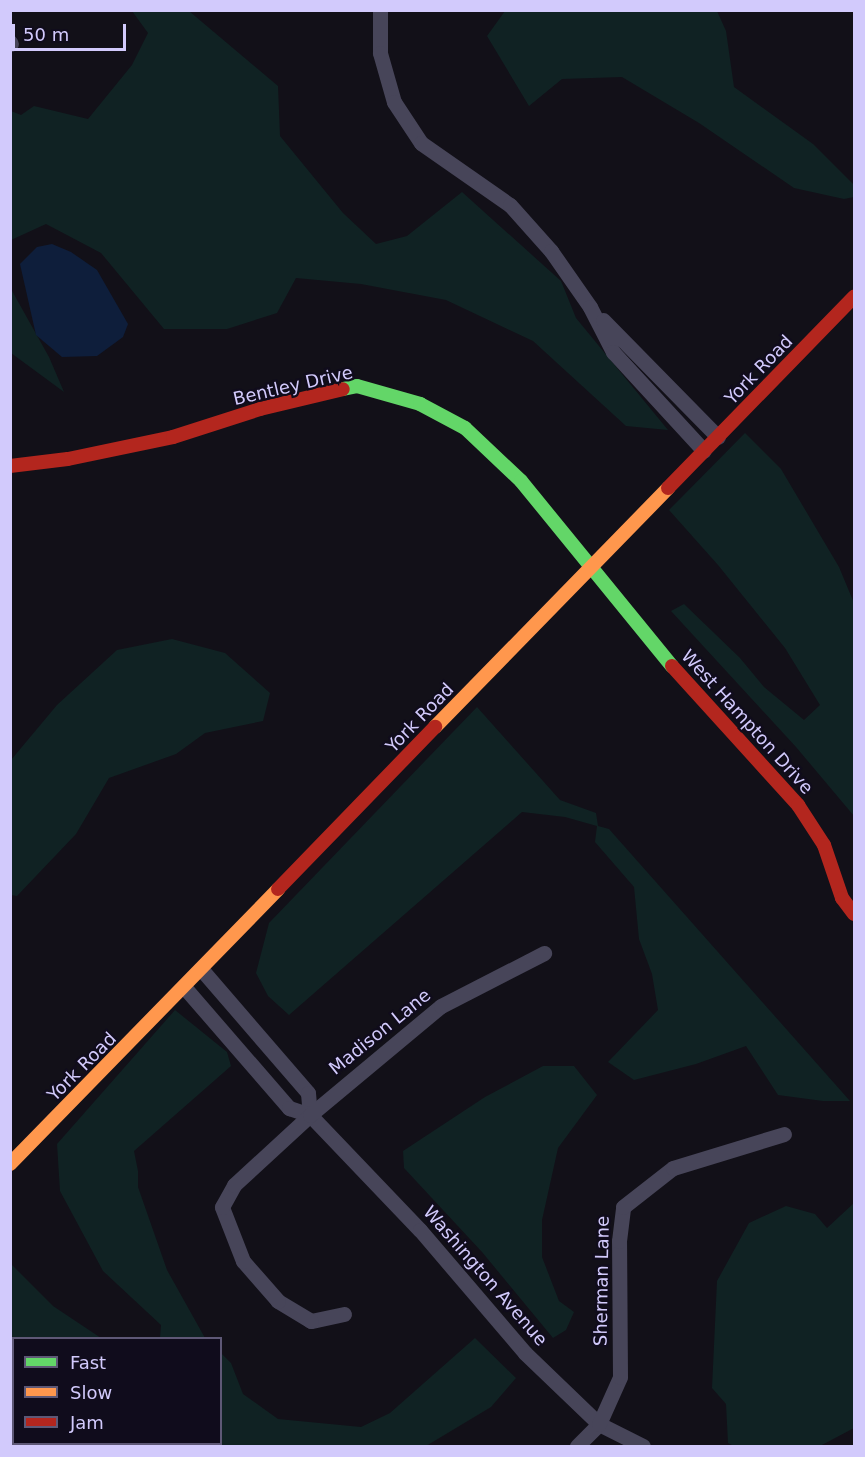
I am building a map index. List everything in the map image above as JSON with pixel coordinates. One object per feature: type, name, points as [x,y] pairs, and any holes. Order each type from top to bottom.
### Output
[{"type":"street","points":[[380,10],[380,53],[393,102],[421,143],[510,205],[551,251],[590,307],[613,352],[704,451]]},
{"type":"street","name":"York Road","points":[[10,1164],[185,988],[590,566],[855,297]]},
{"type":"street","points":[[590,307],[718,437]]},
{"type":"street","name":"Bentley Drive","points":[[10,466],[68,459],[172,437],[260,409],[357,386],[420,404],[465,428],[521,482],[590,566]]},
{"type":"street","name":"West Hampton Drive","points":[[590,566],[675,669],[798,805],[825,845],[842,898],[855,914]]},
{"type":"street","name":"Madison Lane","points":[[344,1314],[311,1322],[278,1301],[243,1261],[222,1207],[234,1185],[310,1115],[441,1006],[544,953]]},
{"type":"street","name":"Washington Avenue","points":[[202,970],[308,1093],[310,1115]]},
{"type":"street","name":"Washington Avenue","points":[[185,988],[290,1108],[310,1115],[420,1230],[525,1353],[599,1424],[643,1446]]},
{"type":"street","name":"Sherman Lane","points":[[599,1424],[620,1377],[619,1241],[623,1207],[673,1168],[784,1134]]},
{"type":"street","points":[[577,1446],[599,1424]]},
{"type":"shaded area","points":[[132,11],[189,11],[278,86],[280,136],[343,213],[376,244],[407,236],[462,192],[561,281],[576,318],[668,430],[626,426],[533,341],[446,300],[361,284],[296,278],[277,313],[227,329],[164,329],[101,253],[46,224],[11,240],[11,111],[21,115],[34,106],[88,119],[132,65],[148,33]]},
{"type":"shaded area","points":[[505,11],[717,11],[726,31],[734,87],[813,144],[854,185],[854,197],[844,199],[794,188],[699,123],[622,77],[562,79],[529,106],[487,36]]},
{"type":"shaded area","points":[[11,289],[49,357],[64,392],[11,353]]},
{"type":"shaded area","points":[[745,433],[781,469],[839,567],[854,603],[854,816],[796,747],[671,611],[684,604],[740,658],[764,687],[804,720],[820,705],[785,648],[718,565],[669,510]]},
{"type":"shaded area","points":[[172,639],[225,653],[270,693],[263,721],[205,733],[176,754],[109,778],[76,834],[17,896],[11,895],[11,760],[57,705],[117,650]]},
{"type":"shaded area","points":[[477,707],[560,800],[596,813],[598,826],[609,829],[850,1101],[823,1101],[778,1095],[746,1046],[696,1064],[634,1080],[608,1062],[658,1010],[652,974],[639,939],[634,887],[595,842],[597,826],[565,817],[522,812],[289,1015],[268,996],[256,973],[269,923]]},
{"type":"shaded area","points":[[175,1010],[227,1052],[231,1066],[134,1151],[138,1187],[167,1270],[204,1337],[160,1337],[161,1325],[103,1271],[60,1191],[57,1144]]},
{"type":"shaded area","points":[[543,1066],[574,1066],[597,1095],[558,1148],[542,1220],[542,1257],[559,1301],[574,1312],[566,1330],[553,1338],[482,1252],[404,1168],[403,1151],[485,1097]]},
{"type":"shaded area","points":[[854,1203],[854,1428],[820,1446],[734,1446],[728,1443],[726,1404],[712,1388],[717,1281],[749,1223],[786,1206],[815,1214],[827,1228]]},
{"type":"shaded area","points":[[11,1264],[53,1306],[100,1337],[12,1337],[12,1377],[10,1375]]},
{"type":"shaded area","points":[[475,1338],[516,1378],[491,1407],[426,1446],[90,1445],[222,1445],[222,1354],[231,1363],[243,1394],[278,1419],[361,1427],[390,1413]]},
{"type":"water","points":[[52,244],[71,252],[97,270],[128,324],[123,337],[97,356],[62,357],[36,335],[20,264],[37,247]]},
{"type":"traffic: fast","points":[[343,389],[357,386],[420,404],[465,428],[521,481],[672,666]]},
{"type":"traffic: slow","points":[[435,727],[668,488]]},
{"type":"traffic: slow","points":[[10,1164],[278,889]]},
{"type":"traffic: jam","points":[[668,488],[854,297]]},
{"type":"traffic: jam","points":[[10,466],[68,459],[173,437],[260,409],[343,389]]},
{"type":"traffic: jam","points":[[672,666],[798,805],[824,845],[842,898],[854,914]]},
{"type":"traffic: jam","points":[[278,889],[435,727]]}]
